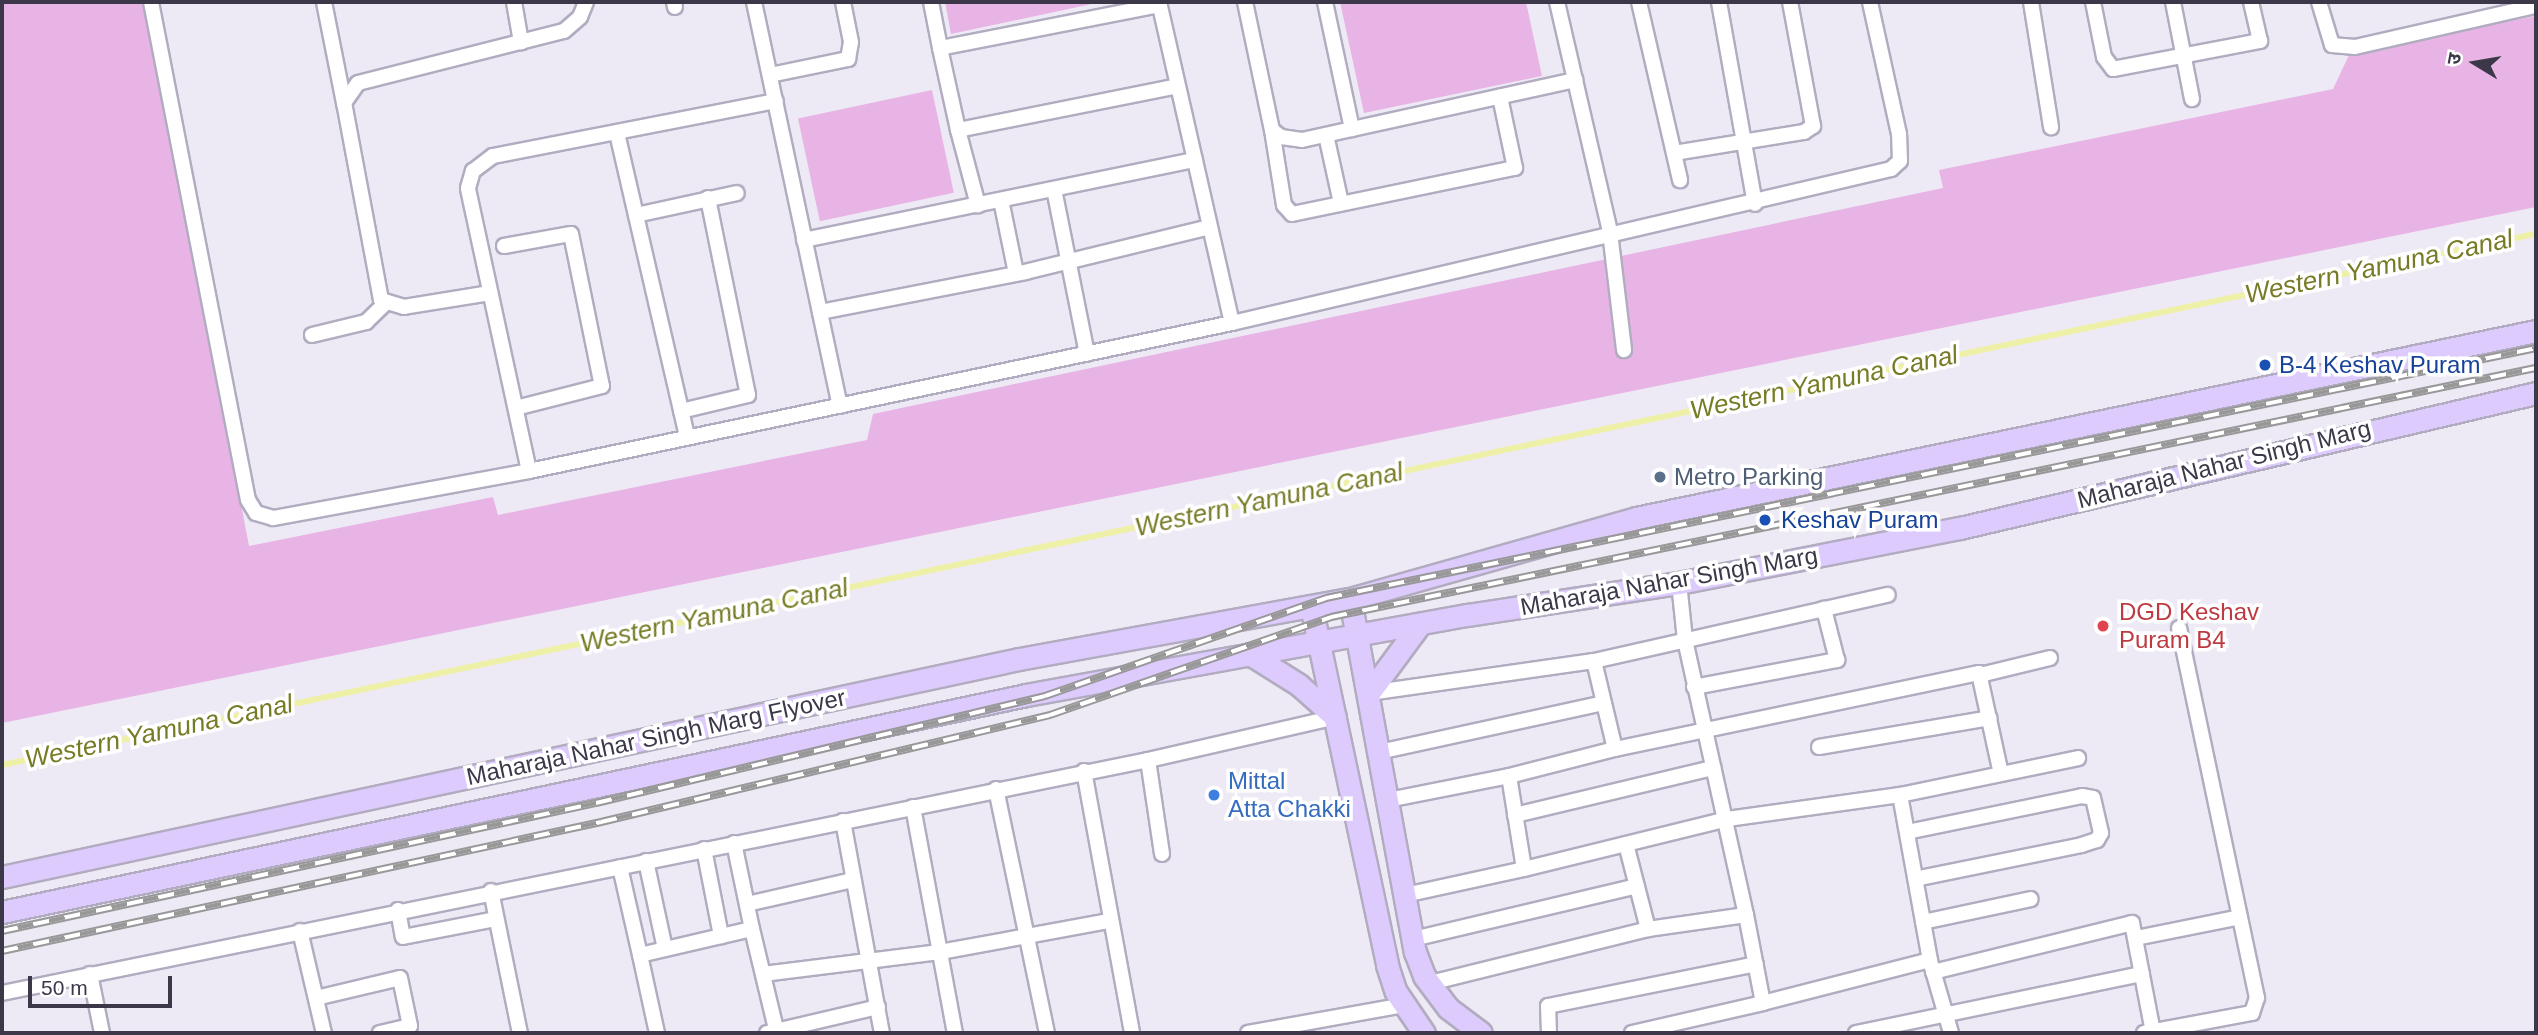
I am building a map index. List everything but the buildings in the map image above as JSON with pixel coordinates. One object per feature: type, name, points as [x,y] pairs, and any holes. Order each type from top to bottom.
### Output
[{"type":"main road","points":[[1424,1033],[1403,1005],[1387,965],[1311,606],[1350,599],[1636,518],[2536,331]]},
{"type":"main road","name":"Maharaja Nahar Singh Marg","points":[[1250,654],[1679,583],[1961,528],[2536,393]]},
{"type":"main road","points":[[1350,599],[1413,939],[1424,976],[1448,1008],[1480,1033]]},
{"type":"main road","name":"Maharaja Nahar Singh Marg Flyover","points":[[2,877],[1019,659],[1311,606]]},
{"type":"main road","points":[[1369,693],[1420,624]]},
{"type":"main road","points":[[1250,654],[1299,685],[1335,717]]},
{"type":"main road","name":"Maharaja Nahar Singh Marg Flyover","points":[[2,912],[1027,695],[1250,654]]},
{"type":"street","points":[[151,2],[248,500],[256,513],[263,518],[288,518],[529,471],[1232,323],[1610,232],[1755,204],[1891,169],[1900,161],[1899,134],[1870,2]]},
{"type":"street","points":[[324,2],[377,293],[386,303],[404,307],[490,293]]},
{"type":"street","points":[[514,2],[521,41]]},
{"type":"street","points":[[344,103],[358,83],[564,31],[580,17],[586,2]]},
{"type":"street","points":[[754,2],[840,406]]},
{"type":"street","points":[[770,75],[848,59],[851,42],[843,2]]},
{"type":"street","points":[[931,2],[958,130],[978,205]]},
{"type":"street","points":[[1245,2],[1288,212],[1515,168],[1500,97]]},
{"type":"street","points":[[1325,2],[1352,130]]},
{"type":"street","points":[[1558,2],[1610,232],[1624,350]]},
{"type":"street","points":[[1639,2],[1680,180]]},
{"type":"street","points":[[1719,2],[1741,142],[1755,204]]},
{"type":"street","points":[[1674,153],[1804,132],[1813,126],[1790,2]]},
{"type":"street","points":[[2031,2],[2051,127]]},
{"type":"street","points":[[2094,2],[2104,57],[2113,69],[2260,41],[2251,2]]},
{"type":"street","points":[[2173,2],[2192,99]]},
{"type":"street","points":[[2319,2],[2332,45],[2356,47],[2536,6]]},
{"type":"street","points":[[940,48],[1159,3],[1232,323]]},
{"type":"street","points":[[1272,130],[1281,136],[1302,140],[1576,80]]},
{"type":"street","points":[[958,130],[1178,86]]},
{"type":"street","points":[[529,471],[467,188],[473,171],[492,156],[776,101]]},
{"type":"street","points":[[617,133],[687,437]]},
{"type":"street","points":[[1326,135],[1341,203]]},
{"type":"street","points":[[804,240],[1195,160]]},
{"type":"street","points":[[1054,189],[1087,354]]},
{"type":"street","points":[[636,215],[737,193]]},
{"type":"street","points":[[681,411],[748,396],[709,198]]},
{"type":"street","points":[[1001,200],[1016,274]]},
{"type":"street","points":[[820,312],[1016,274],[1210,227]]},
{"type":"street","points":[[504,246],[571,234],[602,386],[516,408]]},
{"type":"street","points":[[312,335],[366,322],[386,303]]},
{"type":"street","points":[[1679,583],[1685,640],[1694,687],[1727,819],[1763,1003]]},
{"type":"street","points":[[1369,693],[1594,661],[1888,595]]},
{"type":"street","points":[[1694,687],[1837,660],[1824,609]]},
{"type":"street","points":[[1632,1033],[2124,923],[2132,923],[2136,938],[2149,1032],[2252,1013],[2257,998],[2179,628]]},
{"type":"street","points":[[1388,800],[1509,776],[1615,749],[1934,680],[1980,675],[2050,658]]},
{"type":"street","points":[[1594,661],[1615,749]]},
{"type":"street","points":[[1980,675],[2001,774]]},
{"type":"street","points":[[1379,752],[1604,703]]},
{"type":"street","points":[[2,993],[491,891],[1148,760],[1335,717]]},
{"type":"street","points":[[1819,747],[1990,718]]},
{"type":"street","points":[[1405,895],[1727,819],[1900,795],[2078,758]]},
{"type":"street","points":[[1148,760],[1162,853]]},
{"type":"street","points":[[1516,815],[1713,768]]},
{"type":"street","points":[[1084,771],[1109,921],[1132,1033]]},
{"type":"street","points":[[1509,776],[1524,869]]},
{"type":"street","points":[[996,789],[1029,936],[1047,1033]]},
{"type":"street","points":[[1900,795],[1931,966],[1951,1033]]},
{"type":"street","points":[[1907,832],[2082,796],[2093,798],[2101,833],[2097,840],[2082,845],[1915,879]]},
{"type":"street","points":[[913,807],[956,1033]]},
{"type":"street","points":[[843,821],[882,1033]]},
{"type":"street","points":[[734,844],[774,1032],[811,1028],[878,1007]]},
{"type":"street","points":[[1626,844],[1648,929]]},
{"type":"street","points":[[704,849],[721,936]]},
{"type":"street","points":[[646,861],[666,948]]},
{"type":"street","points":[[620,867],[657,1033]]},
{"type":"street","points":[[747,904],[853,880]]},
{"type":"street","points":[[1413,939],[1637,886]]},
{"type":"street","points":[[491,891],[520,1033]]},
{"type":"street","points":[[1923,922],[2031,899]]},
{"type":"street","points":[[398,910],[403,937],[496,919]]},
{"type":"street","points":[[1430,983],[1648,929],[1746,915]]},
{"type":"street","points":[[2136,938],[2240,917]]},
{"type":"street","points":[[763,974],[867,958],[940,952],[1109,921]]},
{"type":"street","points":[[640,955],[752,929]]},
{"type":"street","points":[[300,930],[324,1033]]},
{"type":"street","points":[[1549,1033],[1548,1006],[1756,964]]},
{"type":"street","points":[[90,974],[102,1033]]},
{"type":"street","points":[[1856,1033],[2142,974]]},
{"type":"street","points":[[316,998],[400,978],[410,1026],[380,1033]]},
{"type":"street","points":[[1248,1033],[1403,1005]]},
{"type":"shaded area","points":[[2,2],[145,2],[249,546],[493,497],[498,515],[867,440],[873,414],[1943,188],[1939,170],[2333,89],[2350,53],[2536,16],[2536,207],[2,723]]},
{"type":"shaded area","points":[[945,2],[1101,2],[951,34]]},
{"type":"shaded area","points":[[1340,2],[1526,2],[1542,76],[1364,113]]},
{"type":"shaded area","points":[[932,90],[954,193],[820,221],[798,118]]},
{"type":"waterway","name":"Western Yamuna Canal","points":[[2,765],[2536,234]]},
{"type":"railway","points":[[2,931],[596,803],[1045,696],[1326,598],[2536,348]]},
{"type":"railway","points":[[2,951],[601,822],[1050,715],[1331,617],[2536,368]]},
{"type":"place","name":"B-4 Keshav Puram","points":[[2265,365]]},
{"type":"place","name":"Metro Parking","points":[[1660,477]]},
{"type":"place","name":"Keshav Puram","points":[[1765,520]]},
{"type":"place","name":"DGD Keshav Puram B4","points":[[2103,626]]},
{"type":"place","name":"Mittal Atta Chakki","points":[[1214,795]]}]
